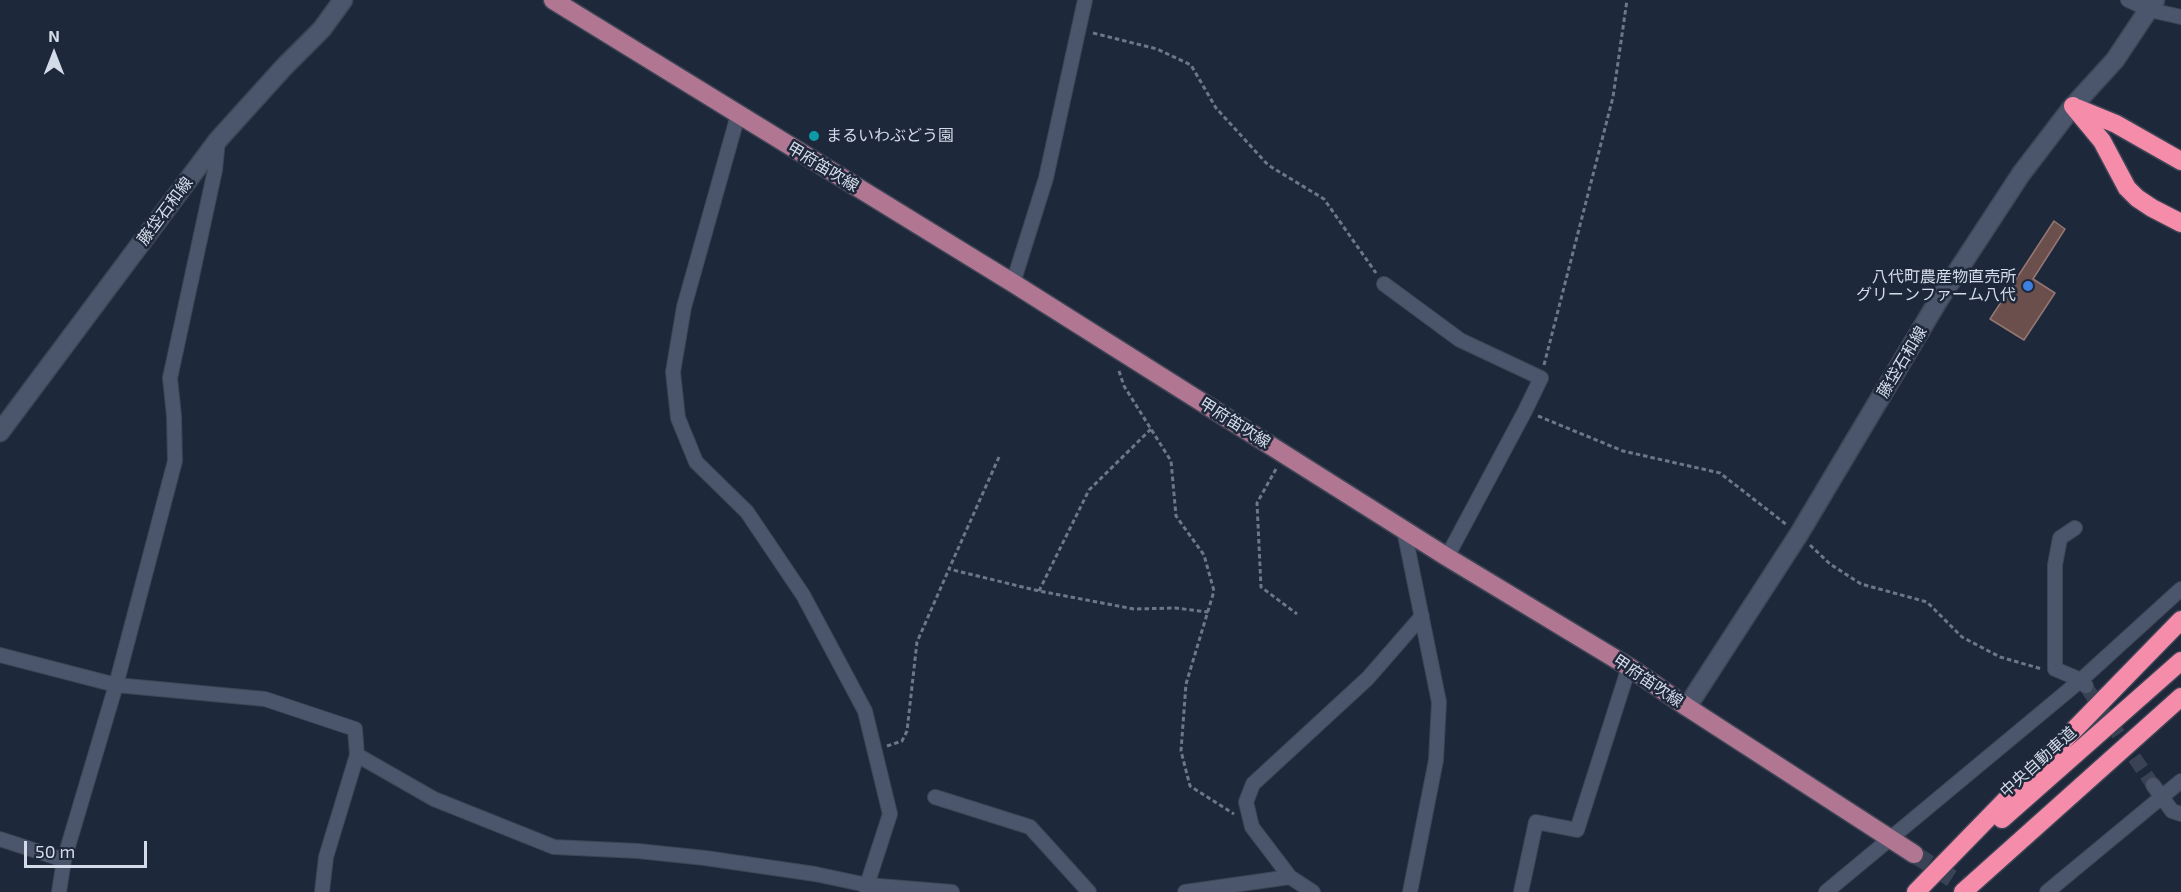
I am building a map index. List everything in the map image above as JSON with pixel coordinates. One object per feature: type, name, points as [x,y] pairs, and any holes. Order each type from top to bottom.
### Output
[{"type":"highway","points":[[2073,106],[2115,124],[2181,161]]},
{"type":"highway","points":[[2073,106],[2102,141],[2127,188],[2152,208],[2181,223]]},
{"type":"highway","points":[[1918,892],[2181,620]]},
{"type":"highway","name":"中央自動車道","points":[[1918,892],[2181,661]]},
{"type":"highway","points":[[1963,892],[2181,699]]},
{"type":"main road","name":"藤垈石和線","points":[[0,432],[218,140],[322,29],[343,0]]},
{"type":"main road","name":"甲府笛吹線","points":[[553,0],[1013,283],[1447,557],[1629,667],[1914,854]]},
{"type":"main road","name":"藤垈石和線","points":[[1687,707],[1799,534],[1938,301],[2021,174],[2073,106],[2115,60],[2153,5]]},
{"type":"street","points":[[1013,283],[1046,178],[1085,0]]},
{"type":"street","points":[[2128,0],[2153,5],[2181,17]]},
{"type":"street","points":[[738,115],[684,306],[673,372],[678,418],[696,462],[747,512],[802,595],[865,711],[890,814],[867,889]]},
{"type":"street","points":[[59,892],[64,860],[116,685],[175,460],[170,378],[215,170],[218,140]]},
{"type":"street","points":[[1384,284],[1460,340],[1541,378],[1447,557]]},
{"type":"street","points":[[2075,528],[2060,538],[2055,565],[2055,669],[2084,684]]},
{"type":"street","points":[[1404,530],[1439,702],[1436,760],[1410,892]]},
{"type":"street","points":[[1826,892],[2084,684],[2181,589]]},
{"type":"street","points":[[1313,892],[1290,877],[1252,827],[1246,802],[1252,784],[1368,678],[1422,616]]},
{"type":"street","points":[[0,655],[116,685],[265,699],[355,729],[357,755],[326,856],[322,892]]},
{"type":"street","points":[[1521,892],[1536,822],[1577,830],[1629,667]]},
{"type":"street","points":[[357,755],[434,799],[554,847],[638,851],[705,858],[815,874],[867,889],[952,892]]},
{"type":"street","points":[[2047,892],[2181,782]]},
{"type":"street","points":[[2153,785],[2172,812],[2181,814]]},
{"type":"street","points":[[935,797],[1030,828],[1089,892]]},
{"type":"street","points":[[0,839],[64,860]]},
{"type":"street","points":[[1185,892],[1290,877]]},
{"type":"path","points":[[1541,378],[1613,97],[1627,0]]},
{"type":"path","points":[[1080,29],[1157,49],[1191,65],[1215,108],[1268,165],[1324,199],[1384,284]]},
{"type":"path","points":[[1112,346],[1124,386],[1170,461],[1176,516],[1204,555],[1214,591],[1186,684],[1181,751],[1190,786],[1252,827]]},
{"type":"path","points":[[1039,591],[1089,490],[1151,429]]},
{"type":"path","points":[[1284,454],[1257,503],[1261,586],[1297,614]]},
{"type":"path","points":[[874,751],[902,741],[907,730],[917,642],[999,457]]},
{"type":"path","points":[[949,569],[1039,591],[1134,609],[1175,608],[1208,612]]},
{"type":"building","name":"八代町農産物直売所 グリーンファーム八代","points":[[2054,221],[2065,229],[2033,279],[2055,293],[2024,340],[1990,319]]},
{"type":"tunnel","points":[[2087,688],[2153,785]]},
{"type":"tunnel","points":[[1914,854],[1973,892]]},
{"type":"place","name":"まるいわぶどう園","points":[[814,136]]},
{"type":"place","name":"八代町農産物直売所 グリーンファーム八代","points":[[2028,286]]}]
